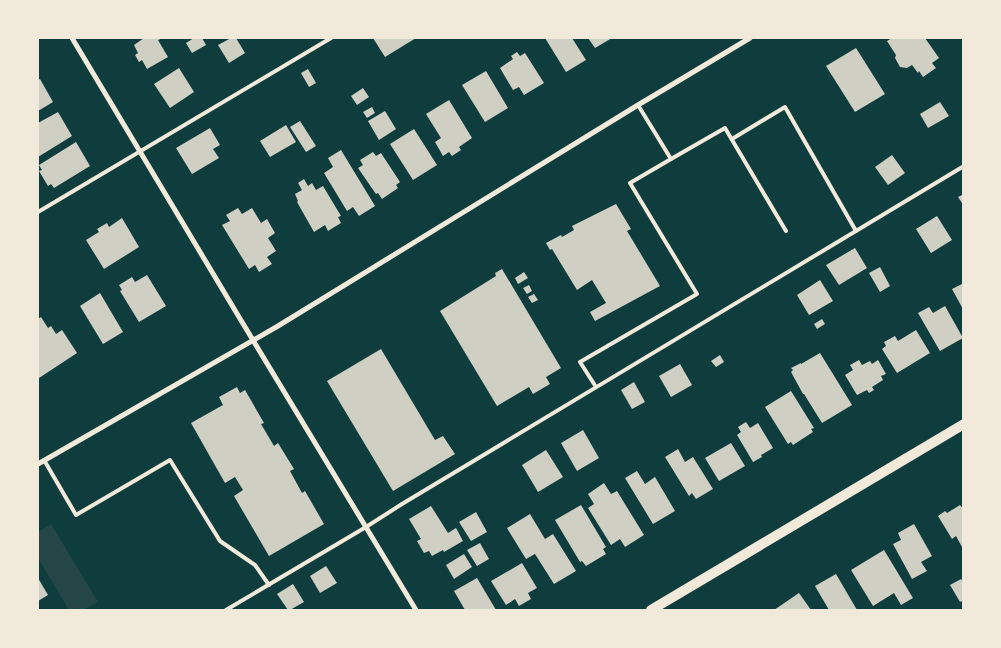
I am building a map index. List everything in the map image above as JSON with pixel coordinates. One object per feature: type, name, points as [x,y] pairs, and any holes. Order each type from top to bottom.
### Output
[{"type":"main road","points":[[651,610],[964,424]]},
{"type":"street","points":[[72,38],[416,610]]},
{"type":"street","points":[[38,464],[254,340],[750,38]]},
{"type":"lane","points":[[38,212],[331,38]]},
{"type":"lane","points":[[638,105],[671,159]]},
{"type":"lane","points":[[732,139],[785,107],[856,231]]},
{"type":"lane","points":[[596,387],[580,362],[697,294],[630,183],[725,128],[786,231]]},
{"type":"lane","points":[[226,610],[964,166]]},
{"type":"lane","points":[[44,460],[76,515],[170,460],[220,541],[255,565],[269,585]]},
{"type":"shaded area","points":[[51,524],[98,602],[83,610],[69,610],[38,558],[38,532]]},
{"type":"building","points":[[144,38],[163,38],[158,40],[168,57],[147,69],[142,60],[139,62],[135,55],[138,53],[134,45]]},
{"type":"building","points":[[194,38],[202,38],[206,45],[192,53],[186,43]]},
{"type":"building","points":[[231,38],[236,38],[245,53],[229,63],[218,45]]},
{"type":"building","points":[[373,38],[416,38],[385,57]]},
{"type":"building","points":[[545,38],[572,38],[586,60],[566,72]]},
{"type":"building","points":[[588,38],[612,38],[595,48]]},
{"type":"building","points":[[892,38],[925,38],[939,58],[932,63],[936,68],[923,77],[912,65],[907,68],[900,67],[895,58],[896,55],[887,41]]},
{"type":"building","points":[[856,48],[885,94],[855,112],[826,66]]},
{"type":"building","points":[[517,52],[520,56],[525,53],[544,83],[524,95],[519,87],[513,90],[500,68],[513,59],[511,56]]},
{"type":"building","points":[[179,68],[194,92],[170,108],[154,84]]},
{"type":"building","points":[[308,69],[316,83],[309,87],[301,73]]},
{"type":"building","points":[[486,71],[508,108],[485,122],[462,85]]},
{"type":"building","points":[[40,79],[53,102],[38,111],[38,80]]},
{"type":"building","points":[[363,88],[369,97],[357,105],[351,96]]},
{"type":"building","points":[[449,100],[472,138],[459,147],[461,150],[452,156],[449,152],[443,156],[435,142],[441,138],[426,114]]},
{"type":"building","points":[[940,102],[949,116],[928,128],[920,114]]},
{"type":"building","points":[[372,107],[375,113],[367,118],[363,112]]},
{"type":"building","points":[[385,111],[396,129],[379,140],[368,121]]},
{"type":"building","points":[[58,112],[72,136],[38,157],[38,123]]},
{"type":"building","points":[[300,121],[316,146],[306,152],[290,127]]},
{"type":"building","points":[[286,125],[296,142],[270,157],[260,141]]},
{"type":"building","points":[[210,128],[220,145],[213,149],[219,158],[192,174],[176,148]]},
{"type":"building","points":[[414,129],[437,165],[413,180],[390,144]]},
{"type":"building","points":[[76,142],[90,166],[54,188],[51,184],[48,186],[39,171],[42,170],[39,165]]},
{"type":"building","points":[[341,150],[375,206],[359,216],[353,207],[347,211],[324,173],[333,167],[328,158]]},
{"type":"building","points":[[373,152],[376,156],[381,153],[400,182],[396,185],[398,188],[382,199],[378,193],[376,194],[358,168],[363,165],[360,160]]},
{"type":"building","points":[[892,155],[905,173],[888,185],[875,167]]},
{"type":"building","points":[[304,179],[308,186],[312,183],[316,190],[323,186],[341,216],[338,217],[341,223],[328,231],[325,225],[314,232],[297,202],[295,194],[302,190],[298,183]]},
{"type":"building","points":[[964,194],[964,206],[958,197]]},
{"type":"building","points":[[616,204],[631,229],[627,231],[660,286],[595,321],[590,312],[606,303],[592,280],[577,290],[552,249],[550,250],[546,243],[561,235],[562,237],[574,230],[572,226]]},
{"type":"building","points":[[238,208],[242,214],[252,208],[261,223],[267,219],[275,233],[268,238],[276,251],[267,257],[272,264],[259,272],[255,265],[249,269],[222,225],[230,221],[226,215]]},
{"type":"building","points":[[937,216],[952,240],[931,253],[916,229]]},
{"type":"building","points":[[122,218],[139,247],[104,269],[86,240],[99,232],[97,229],[107,223],[109,227]]},
{"type":"building","points":[[855,248],[867,268],[839,285],[826,265]]},
{"type":"building","points":[[880,267],[890,286],[880,292],[869,273]]},
{"type":"building","points":[[502,269],[561,368],[546,377],[550,384],[533,394],[529,387],[497,406],[440,311],[496,276],[495,273]]},
{"type":"building","points":[[524,272],[528,278],[518,284],[515,278]]},
{"type":"building","points":[[147,275],[166,306],[139,322],[120,291],[122,290],[119,285],[132,277],[135,282]]},
{"type":"building","points":[[820,280],[833,301],[809,315],[797,295]]},
{"type":"building","points":[[964,283],[964,311],[952,289]]},
{"type":"building","points":[[529,285],[532,291],[527,294],[523,288]]},
{"type":"building","points":[[100,293],[123,332],[103,344],[80,306]]},
{"type":"building","points":[[534,294],[538,300],[532,303],[528,297]]},
{"type":"building","points":[[945,306],[963,338],[940,351],[918,313],[929,307],[933,313]]},
{"type":"building","points":[[41,317],[48,328],[51,326],[56,334],[62,330],[77,353],[39,378],[38,319]]},
{"type":"building","points":[[822,319],[825,324],[817,329],[814,324]]},
{"type":"building","points":[[916,330],[930,353],[897,373],[882,349],[886,346],[884,342],[895,336],[898,341]]},
{"type":"building","points":[[381,349],[435,440],[443,436],[455,454],[393,491],[327,381]]},
{"type":"building","points":[[820,353],[852,405],[822,423],[791,372],[793,370],[791,368]]},
{"type":"building","points":[[720,355],[724,362],[716,367],[711,361]]},
{"type":"building","points":[[859,360],[862,365],[870,361],[872,364],[878,360],[886,374],[881,376],[883,380],[872,387],[874,390],[869,393],[867,390],[857,395],[845,375],[853,370],[850,365]]},
{"type":"building","points":[[680,364],[692,385],[671,397],[659,376]]},
{"type":"building","points":[[634,382],[645,402],[632,409],[621,390]]},
{"type":"building","points":[[237,387],[240,393],[245,390],[264,423],[261,424],[274,446],[278,443],[294,469],[290,471],[302,493],[305,491],[324,524],[269,556],[234,496],[243,490],[235,477],[225,483],[191,423],[223,405],[219,397]]},
{"type":"building","points":[[791,391],[814,428],[811,429],[813,432],[793,445],[791,442],[788,444],[765,407]]},
{"type":"building","points":[[746,422],[750,428],[758,423],[773,448],[753,462],[737,435],[741,432],[738,427]]},
{"type":"building","points":[[583,430],[599,458],[577,471],[561,443]]},
{"type":"building","points":[[731,443],[745,466],[719,481],[705,458]]},
{"type":"building","points":[[678,449],[685,462],[693,457],[713,489],[696,499],[692,493],[689,496],[665,457]]},
{"type":"building","points":[[546,450],[563,477],[538,492],[522,465]]},
{"type":"building","points":[[637,471],[645,484],[655,477],[675,511],[653,524],[625,478]]},
{"type":"building","points":[[604,483],[611,494],[617,491],[644,535],[625,547],[620,539],[611,545],[588,508],[594,504],[588,494]]},
{"type":"building","points":[[581,505],[606,547],[603,549],[606,554],[586,566],[582,561],[580,562],[555,520]]},
{"type":"building","points":[[960,505],[964,510],[964,546],[962,547],[956,536],[952,539],[938,516]]},
{"type":"building","points":[[431,506],[448,533],[456,528],[463,541],[444,552],[443,550],[432,556],[429,551],[424,553],[417,541],[421,539],[409,519]]},
{"type":"building","points":[[476,512],[487,532],[471,541],[459,522]]},
{"type":"building","points":[[530,514],[545,539],[553,534],[576,571],[554,584],[535,554],[526,559],[507,528]]},
{"type":"building","points":[[914,524],[932,556],[921,562],[927,571],[912,579],[893,544],[901,540],[898,533]]},
{"type":"building","points":[[480,543],[489,559],[477,566],[467,550]]},
{"type":"building","points":[[884,550],[913,598],[901,605],[894,593],[873,606],[851,570]]},
{"type":"building","points":[[464,554],[472,567],[454,579],[446,565]]},
{"type":"building","points":[[522,563],[537,588],[528,593],[531,599],[519,606],[515,599],[506,605],[491,581]]},
{"type":"building","points":[[326,566],[337,583],[320,593],[310,576]]},
{"type":"building","points":[[836,574],[857,610],[829,610],[815,586]]},
{"type":"building","points":[[38,578],[48,595],[38,601]]},
{"type":"building","points":[[477,578],[496,610],[465,610],[454,591]]},
{"type":"building","points":[[961,579],[964,584],[964,600],[960,602],[950,585]]},
{"type":"building","points":[[293,584],[304,602],[288,610],[277,594]]},
{"type":"building","points":[[799,593],[811,610],[774,610]]}]
